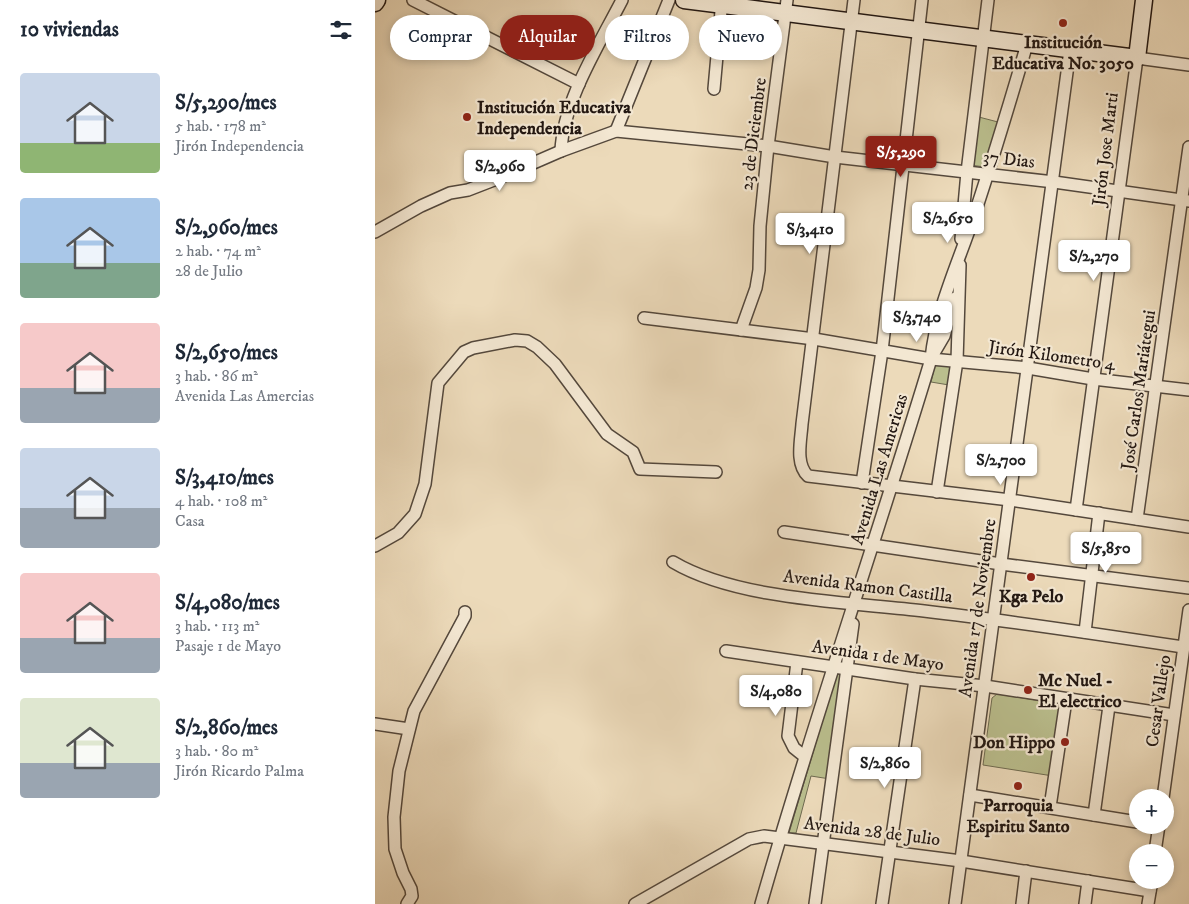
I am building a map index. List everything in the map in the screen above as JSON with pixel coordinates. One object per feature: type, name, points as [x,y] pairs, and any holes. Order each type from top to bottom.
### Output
[{"type":"street","points":[[413,0],[579,84]]},
{"type":"street","points":[[561,151],[562,136],[579,84],[622,0]]},
{"type":"street","points":[[375,232],[435,200],[499,178],[561,151],[617,131],[669,0]]},
{"type":"street","points":[[685,0],[786,7],[852,22],[1189,65]]},
{"type":"street","points":[[854,0],[803,424],[800,465],[808,476],[1010,500],[1189,526]]},
{"type":"street","points":[[862,483],[882,351],[922,0]]},
{"type":"street","points":[[937,492],[957,361],[960,257],[967,172],[988,0]]},
{"type":"street","name":"Jirón Jose Marti","points":[[1076,510],[1120,192],[1144,0]]},
{"type":"street","points":[[714,89],[722,3]]},
{"type":"street","name":"23 de Diciembre","points":[[741,330],[756,288],[759,270],[760,226],[768,146],[786,7]]},
{"type":"street","name":"Avenida Las Americas","points":[[761,904],[804,756],[874,545],[931,359],[933,336],[945,293],[960,257],[988,175],[1027,44]]},
{"type":"street","name":"Avenida 17 de Noviembre","points":[[955,904],[1054,182],[1070,50]]},
{"type":"street","name":"37 Dias","points":[[617,131],[768,146],[835,157],[1054,182],[1186,201]]},
{"type":"street","name":"José Carlos Mariátegui","points":[[1137,519],[1186,201],[1189,147]]},
{"type":"street","name":"Jirón Kilometro 4","points":[[644,318],[679,320],[814,339],[931,359],[1028,368],[1093,379],[1189,390]]},
{"type":"street","points":[[375,546],[398,533],[415,514],[425,484],[438,383],[464,352],[473,348],[515,340],[527,341],[537,347],[555,364],[607,434],[633,452],[640,469],[716,472]]},
{"type":"street","points":[[1085,632],[1099,513]]},
{"type":"street","points":[[784,532],[1001,564],[1189,588]]},
{"type":"street","name":"Avenida Ramon Castilla","points":[[673,562],[704,578],[804,598],[994,619],[1183,648]]},
{"type":"street","points":[[815,904],[855,603]]},
{"type":"street","name":"Cesar Vallejo","points":[[1164,789],[1189,610]]},
{"type":"street","points":[[407,904],[412,896],[411,889],[395,849],[394,817],[399,770],[414,711],[451,644],[465,616],[465,612]]},
{"type":"street","name":"Avenida 1 de Mayo","points":[[726,651],[797,662],[847,667],[915,679],[985,686],[1066,700],[1174,715]]},
{"type":"street","points":[[797,662],[788,732],[791,744],[804,756]]},
{"type":"street","points":[[882,904],[915,679]]},
{"type":"street","points":[[1050,807],[1066,700]]},
{"type":"street","points":[[1094,815],[1109,706]]},
{"type":"street","points":[[375,724],[409,729]]},
{"type":"street","points":[[969,795],[1129,821]]},
{"type":"street","name":"Avenida 28 de Julio","points":[[635,904],[749,839],[759,836],[890,851],[1088,881],[1129,884]]},
{"type":"street","points":[[1022,904],[1026,871]]},
{"type":"street","points":[[1085,904],[1088,881]]},
{"type":"street","points":[[1148,904],[1150,889]]},
{"type":"green space","points":[[975,116],[998,122],[985,167],[970,165]]},
{"type":"green space","points":[[936,361],[951,363],[949,385],[931,382]]},
{"type":"green space","points":[[838,669],[845,670],[830,779],[811,776],[796,833],[789,833]]},
{"type":"green space","points":[[997,694],[1055,703],[1062,712],[1053,776],[983,765],[992,698]]},
{"type":"place","name":"Institución Educativa No. 3050","points":[[1063,23]]},
{"type":"place","name":"Institución Educativa Independencia","points":[[467,117]]},
{"type":"place","name":"Kga Pelo","points":[[1031,577]]},
{"type":"place","name":"Mc Nuel - El electrico","points":[[1028,690]]},
{"type":"place","name":"Don Hippo","points":[[1065,742]]},
{"type":"place","name":"Parroquia Espiritu Santo","points":[[1018,786]]}]
